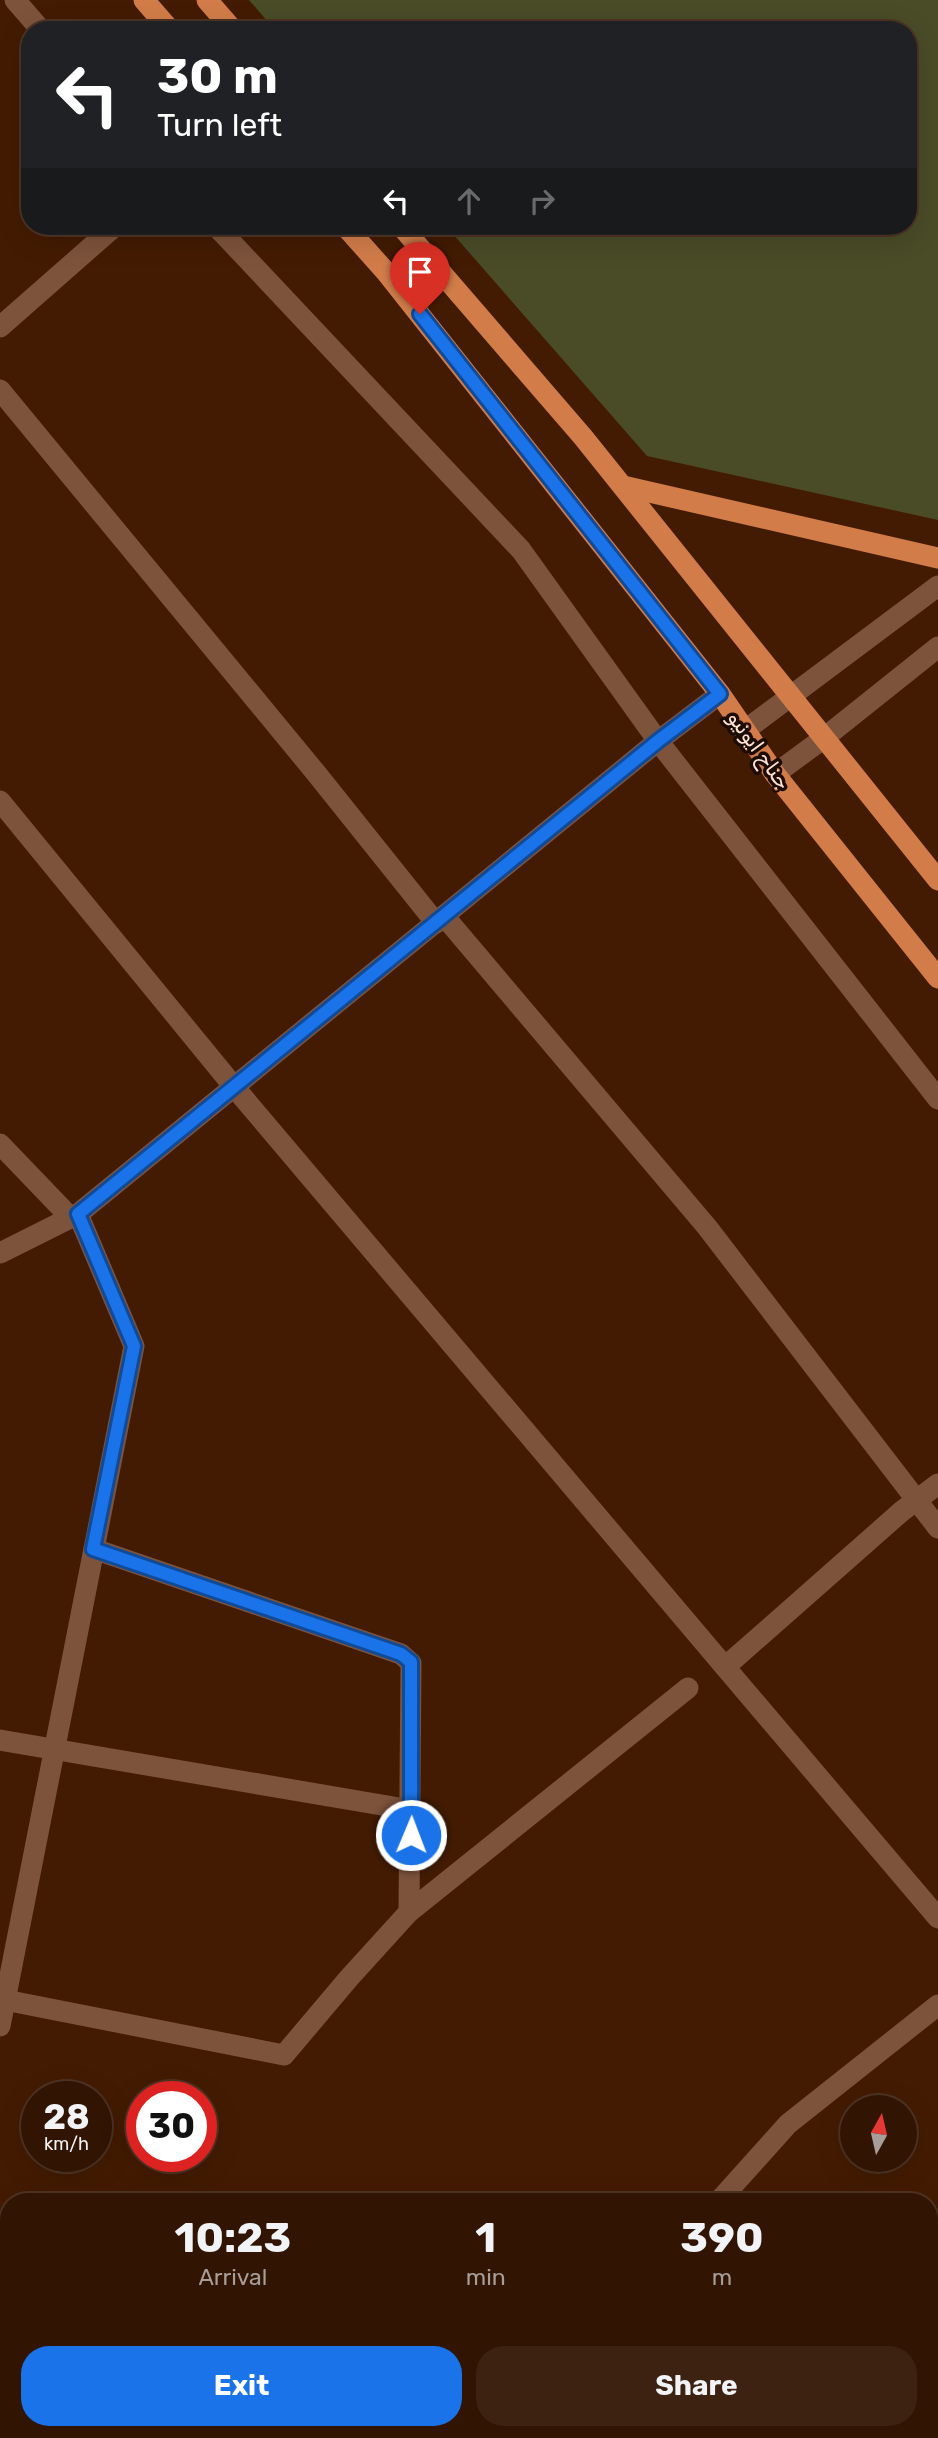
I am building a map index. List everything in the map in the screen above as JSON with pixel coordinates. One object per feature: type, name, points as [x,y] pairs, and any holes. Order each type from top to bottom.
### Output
[{"type":"main road","points":[[144,0],[162,21]]},
{"type":"main road","points":[[207,0],[225,21]]},
{"type":"main road","name":"جناح ایونیو","points":[[353,235],[386,272],[720,694],[775,774],[938,978]]},
{"type":"main road","points":[[409,235],[623,486],[938,880]]},
{"type":"main road","points":[[623,486],[938,558]]},
{"type":"street","points":[[15,0],[33,21]]},
{"type":"street","points":[[0,327],[106,235]]},
{"type":"street","points":[[224,235],[521,550],[658,741],[938,1099]]},
{"type":"street","points":[[0,390],[316,773],[707,1227],[938,1528]]},
{"type":"street","points":[[744,732],[938,586]]},
{"type":"street","points":[[775,774],[938,647]]},
{"type":"street","points":[[0,1253],[75,1216],[658,741],[720,694]]},
{"type":"street","points":[[0,802],[235,1088],[938,1918]]},
{"type":"street","points":[[0,1144],[75,1216],[134,1346],[3,1999],[0,2026]]},
{"type":"street","points":[[725,1667],[938,1484]]},
{"type":"street","points":[[93,1549],[401,1654],[411,1662],[409,1912]]},
{"type":"street","points":[[3,1999],[284,2055],[409,1912],[688,1688]]},
{"type":"street","points":[[0,1740],[411,1810]]},
{"type":"street","points":[[726,2193],[788,2124],[938,2005]]},
{"type":"green space","points":[[249,0],[938,0],[938,520],[647,456],[454,235],[917,235],[917,21],[267,21]]},
{"type":"route","points":[[411,1835],[411,1662],[401,1654],[93,1549],[134,1346],[78,1214],[658,741],[720,694],[420,314]]}]
